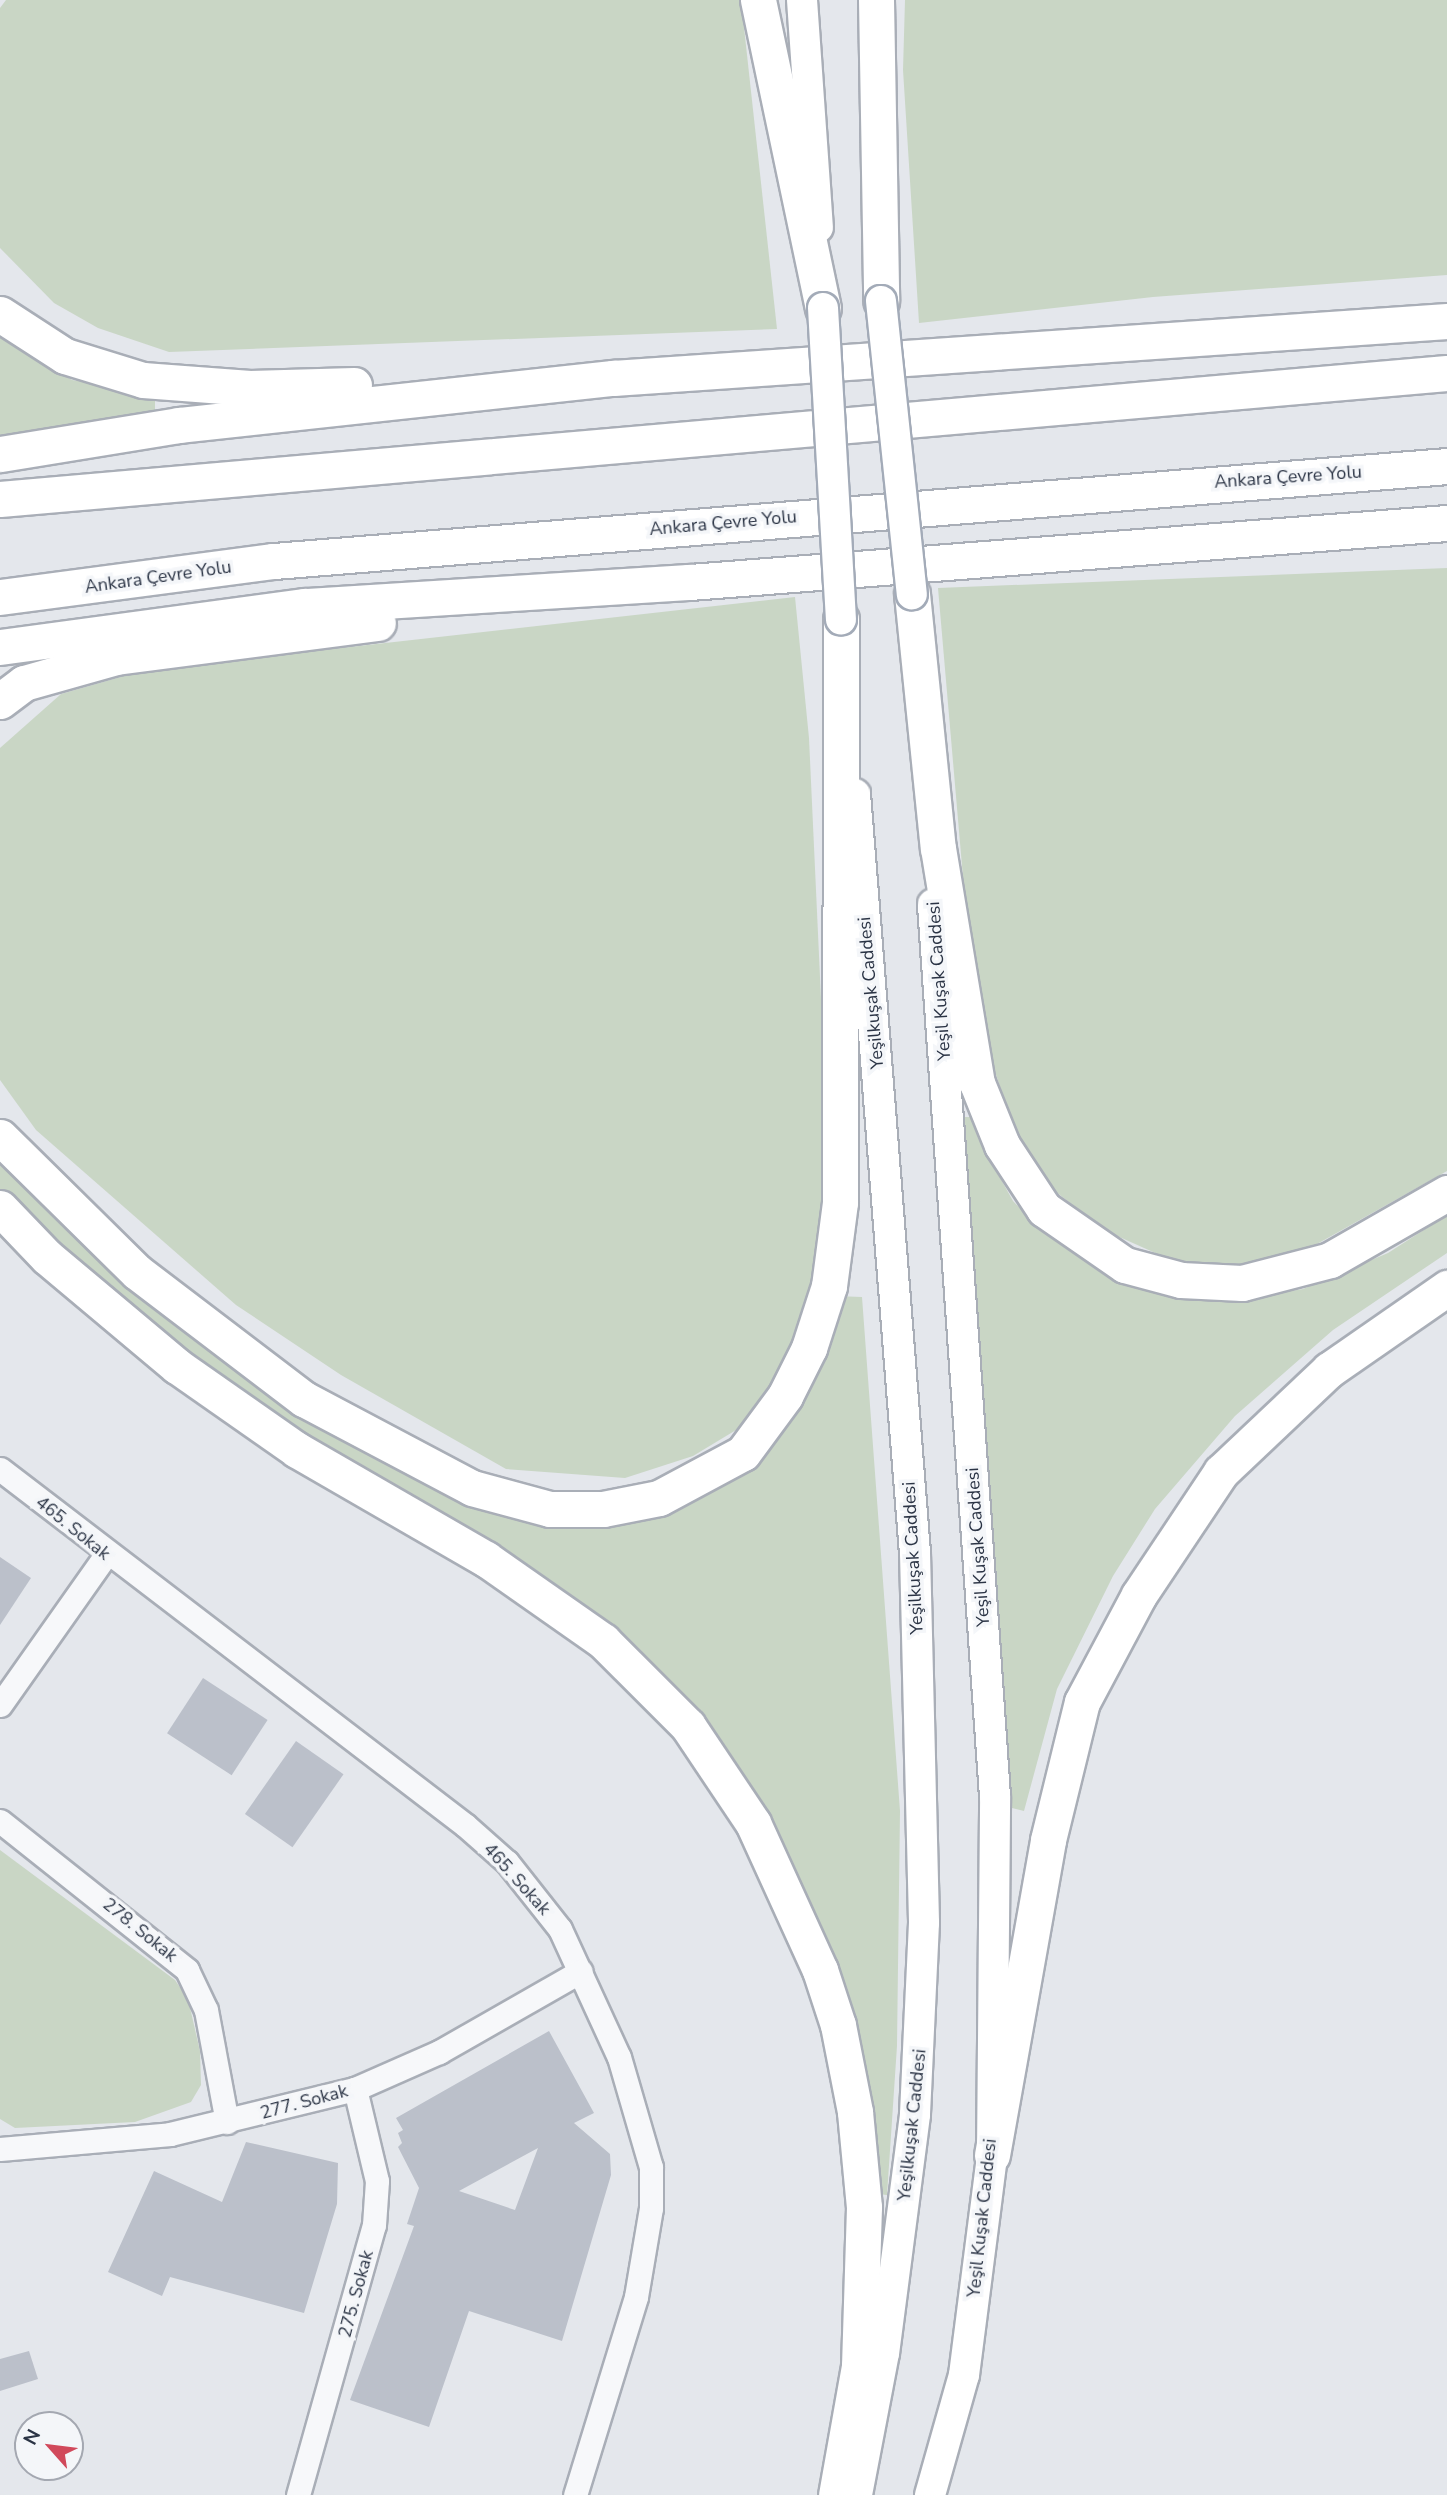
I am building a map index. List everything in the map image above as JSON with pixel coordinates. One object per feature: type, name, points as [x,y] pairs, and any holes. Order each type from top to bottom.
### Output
[{"type":"highway","points":[[758,0],[824,308]]},
{"type":"highway","points":[[876,0],[881,301]]},
{"type":"highway","points":[[972,352],[1447,297]]},
{"type":"highway","points":[[0,314],[65,356],[143,380],[250,388],[613,378]]},
{"type":"highway","points":[[0,454],[179,425],[613,378],[1447,321]]},
{"type":"highway","points":[[0,499],[1447,373]]},
{"type":"highway","name":"Ankara Çevre Yolu","points":[[0,597],[274,561],[1447,466]]},
{"type":"highway","points":[[0,647],[305,606],[690,582],[1447,523]]},
{"type":"highway","points":[[1126,548],[1447,543]]},
{"type":"highway","points":[[0,701],[24,683],[116,656],[690,582]]},
{"type":"highway","points":[[912,594],[938,848],[974,1070],[1002,1145],[1044,1209],[1067,1230],[1125,1265],[1181,1280],[1242,1283],[1330,1260],[1447,1193]]},
{"type":"highway","points":[[0,1137],[137,1272],[304,1399],[472,1488],[550,1509],[603,1509],[659,1498],[743,1453],[785,1396],[809,1348],[829,1286],[840,1202],[841,619]]},
{"type":"highway","points":[[0,1208],[47,1257],[177,1366],[297,1450],[486,1559],[603,1641],[688,1726],[753,1823],[820,1970],[838,2025],[855,2112],[864,2207],[859,2366],[836,2495]]},
{"type":"highway","points":[[992,2155],[1048,1840],[1082,1702],[1139,1595],[1221,1472],[1329,1370],[1447,1288]]},
{"type":"main road","name":"Yeşilkuşak Caddesi","points":[[802,0],[824,308],[841,619],[915,1553],[924,1923],[915,2115],[884,2353],[857,2495]]},
{"type":"main road","name":"Yeşil Kuşak Caddesi","points":[[862,0],[881,301],[912,594],[995,1796],[992,2155],[964,2375],[930,2495]]},
{"type":"street","name":"465. Sokak","points":[[0,1469],[106,1555],[464,1825],[540,1899],[582,1971],[645,2134],[651,2208],[636,2297],[575,2495]]},
{"type":"street","points":[[0,1705],[106,1555]]},
{"type":"street","name":"278. Sokak","points":[[0,1821],[187,1970],[206,2010],[227,2122]]},
{"type":"street","name":"277. Sokak","points":[[0,2149],[170,2134],[355,2089],[439,2052],[582,1971]]},
{"type":"street","name":"275. Sokak","points":[[298,2495],[374,2225],[377,2181],[355,2089]]},
{"type":"green space","points":[[6,0],[741,0],[777,329],[169,352],[98,328],[54,303],[0,248],[0,8]]},
{"type":"green space","points":[[905,0],[1447,0],[1447,275],[1153,297],[919,323],[903,70]]},
{"type":"green space","points":[[0,337],[72,380],[155,394],[155,421],[0,446]]},
{"type":"green space","points":[[1447,568],[1447,1171],[1276,1267],[1210,1270],[1162,1256],[1106,1231],[1056,1192],[1017,1137],[990,1057],[966,912],[938,588]]},
{"type":"green space","points":[[795,597],[809,738],[831,1216],[791,1365],[746,1424],[693,1456],[625,1478],[506,1469],[341,1375],[236,1305],[36,1130],[0,1080],[0,748],[61,694],[145,670]]},
{"type":"green space","points":[[954,1117],[975,1117],[978,1138],[1013,1201],[1044,1233],[1128,1282],[1180,1298],[1247,1298],[1303,1289],[1388,1253],[1447,1215],[1447,1253],[1333,1330],[1235,1416],[1155,1509],[1113,1576],[1057,1689],[1024,1811],[1000,1805]]},
{"type":"green space","points":[[0,1164],[120,1278],[549,1521],[750,1460],[835,1296],[862,1297],[900,1811],[897,2046],[887,2195],[868,2193],[844,1995],[679,1697],[255,1410],[0,1201]]},
{"type":"green space","points":[[0,1850],[175,1980],[188,1999],[200,2051],[201,2085],[191,2102],[135,2122],[15,2128],[0,2119]]},
{"type":"building","points":[[0,1557],[31,1578],[0,1625]]},
{"type":"building","points":[[203,1678],[268,1720],[232,1775],[167,1733]]},
{"type":"building","points":[[296,1741],[344,1774],[292,1847],[245,1814]]},
{"type":"building","points":[[549,2031],[594,2113],[574,2123],[610,2154],[611,2175],[562,2341],[469,2311],[429,2427],[350,2400],[414,2226],[407,2224],[419,2188],[398,2147],[402,2143],[398,2133],[403,2130],[396,2118]],"holes":[[[538,2148],[515,2210],[459,2191]]]},
{"type":"building","points":[[246,2142],[338,2163],[337,2204],[304,2313],[170,2277],[162,2296],[108,2272],[154,2171],[222,2202]]},
{"type":"building","points":[[29,2351],[38,2379],[0,2391],[0,2359]]}]
